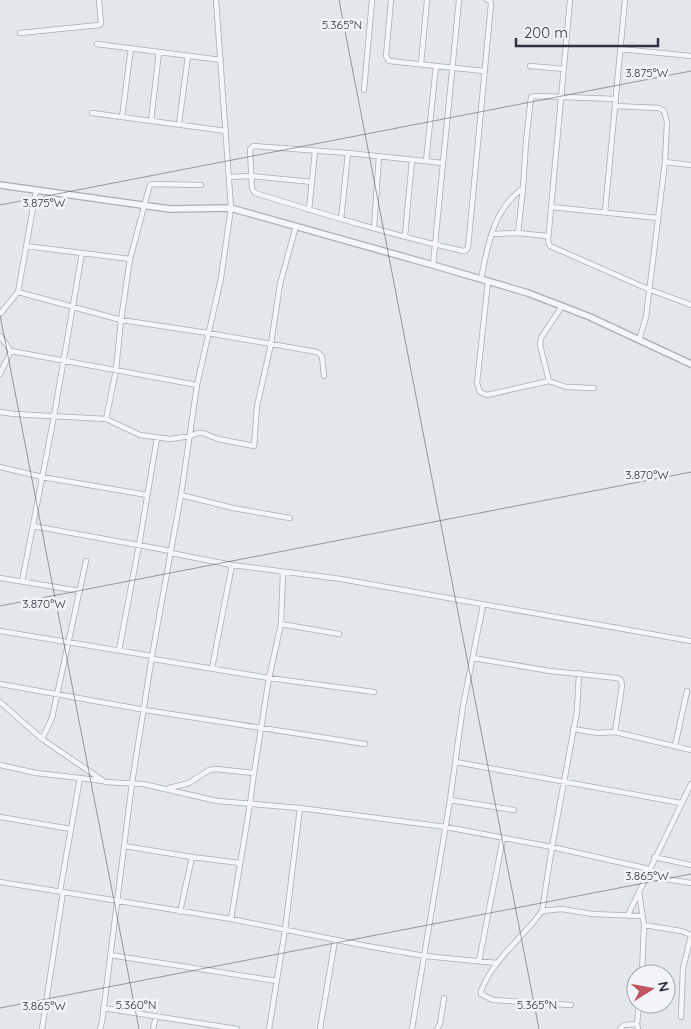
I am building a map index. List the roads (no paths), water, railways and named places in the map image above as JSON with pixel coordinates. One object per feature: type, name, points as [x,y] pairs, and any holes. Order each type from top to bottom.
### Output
[{"type":"street","points":[[20,33],[99,26],[101,24],[100,0]]},
{"type":"street","points":[[100,1029],[132,783],[152,657],[182,496],[197,385],[221,278],[231,208],[216,0]]},
{"type":"street","points":[[364,90],[372,0]]},
{"type":"street","points":[[391,0],[387,59],[389,61],[484,71]]},
{"type":"street","points":[[420,64],[427,0]]},
{"type":"street","points":[[433,265],[459,0]]},
{"type":"street","points":[[443,163],[348,153],[251,147],[252,189],[255,193],[341,220],[463,251],[468,248],[491,4],[490,0],[487,0]]},
{"type":"street","points":[[570,0],[547,236],[550,246],[648,289],[691,305]]},
{"type":"street","points":[[605,212],[624,0]]},
{"type":"street","points":[[97,44],[221,60]]},
{"type":"street","points":[[122,117],[130,48]]},
{"type":"street","points":[[620,49],[691,56]]},
{"type":"street","points":[[150,120],[159,52]]},
{"type":"street","points":[[179,124],[188,56]]},
{"type":"street","points":[[426,161],[436,66]]},
{"type":"street","points":[[530,66],[564,69]]},
{"type":"street","points":[[518,234],[532,97],[561,96],[616,99]]},
{"type":"street","points":[[615,106],[659,108],[664,111],[667,122],[665,162],[646,317],[639,340]]},
{"type":"street","points":[[92,113],[226,131]]},
{"type":"street","points":[[309,210],[315,151]]},
{"type":"street","points":[[341,220],[348,153]]},
{"type":"street","points":[[374,228],[380,156]]},
{"type":"street","points":[[405,236],[412,160]]},
{"type":"street","points":[[665,162],[691,165]]},
{"type":"street","points":[[229,177],[252,176],[312,182]]},
{"type":"street","points":[[0,185],[188,210],[231,208],[488,281],[562,306],[691,364]]},
{"type":"street","points":[[106,419],[116,370],[120,320],[130,259],[150,185],[201,185]]},
{"type":"street","points":[[481,279],[487,249],[498,216],[512,196],[523,188]]},
{"type":"street","points":[[0,314],[18,292],[36,191]]},
{"type":"street","points":[[551,207],[658,218]]},
{"type":"street","points":[[0,412],[106,419],[140,435],[170,439],[203,433],[218,439],[254,446],[257,406],[271,344],[280,284],[296,226]]},
{"type":"street","points":[[492,234],[547,236]]},
{"type":"street","points":[[26,246],[130,259]]},
{"type":"street","points":[[22,582],[54,416],[82,253]]},
{"type":"street","points":[[488,281],[477,383],[480,392],[487,396],[549,381],[566,388],[594,388]]},
{"type":"street","points":[[18,292],[120,320],[317,352],[322,356],[324,376]]},
{"type":"street","points":[[549,381],[540,346],[541,338],[562,306]]},
{"type":"street","points":[[0,336],[11,350],[197,385]]},
{"type":"street","points":[[0,374],[11,350]]},
{"type":"street","points":[[119,650],[157,438]]},
{"type":"street","points":[[0,467],[42,477],[147,494]]},
{"type":"street","points":[[182,496],[233,508],[290,518]]},
{"type":"street","points":[[33,526],[139,545],[232,565],[341,579],[691,641]]},
{"type":"street","points":[[42,739],[52,718],[70,642],[86,561]]},
{"type":"street","points":[[212,668],[232,565]]},
{"type":"street","points":[[231,919],[250,804],[260,728],[281,624],[283,573]]},
{"type":"street","points":[[0,578],[80,591]]},
{"type":"street","points":[[412,1029],[446,827],[463,706],[483,605]]},
{"type":"street","points":[[281,624],[339,634]]},
{"type":"street","points":[[0,631],[119,650],[269,678],[374,692]]},
{"type":"street","points":[[474,658],[550,671],[579,673],[621,680],[616,732]]},
{"type":"street","points":[[571,1005],[493,1000],[485,997],[481,991],[497,963],[534,923],[542,911],[578,698],[579,673]]},
{"type":"street","points":[[0,684],[145,710],[365,744]]},
{"type":"street","points":[[675,746],[687,691]]},
{"type":"street","points":[[0,702],[42,739],[106,782]]},
{"type":"street","points":[[573,729],[598,733],[616,732],[691,750]]},
{"type":"street","points":[[456,762],[681,803]]},
{"type":"street","points":[[0,765],[36,773],[168,788],[217,800],[300,808],[446,827],[552,847],[649,869]]},
{"type":"street","points":[[168,788],[189,783],[210,770],[254,773]]},
{"type":"street","points":[[42,1029],[61,892],[80,778]]},
{"type":"street","points":[[628,915],[654,857],[691,784]]},
{"type":"street","points":[[450,800],[514,810]]},
{"type":"street","points":[[269,1029],[285,930],[300,808]]},
{"type":"street","points":[[0,817],[71,829]]},
{"type":"street","points":[[479,961],[503,838]]},
{"type":"street","points":[[124,846],[240,863]]},
{"type":"street","points":[[180,912],[192,857]]},
{"type":"street","points":[[654,857],[691,865]]},
{"type":"street","points":[[646,876],[691,883]]},
{"type":"street","points":[[0,882],[231,919],[424,956],[497,963]]},
{"type":"street","points":[[639,891],[644,925],[642,964]]},
{"type":"street","points":[[542,911],[562,910],[592,914],[642,916]]},
{"type":"street","points":[[644,925],[681,930],[691,935],[683,968],[682,1017]]},
{"type":"street","points":[[320,1029],[336,940]]},
{"type":"street","points":[[110,955],[277,981]]},
{"type":"street","points":[[437,1029],[440,1024],[444,998]]},
{"type":"street","points":[[103,1008],[156,1016],[206,1027],[237,1029]]},
{"type":"street","points":[[620,1029],[624,1025],[638,1027],[639,1014]]},
{"type":"street","points":[[153,1029],[156,1016]]}]
